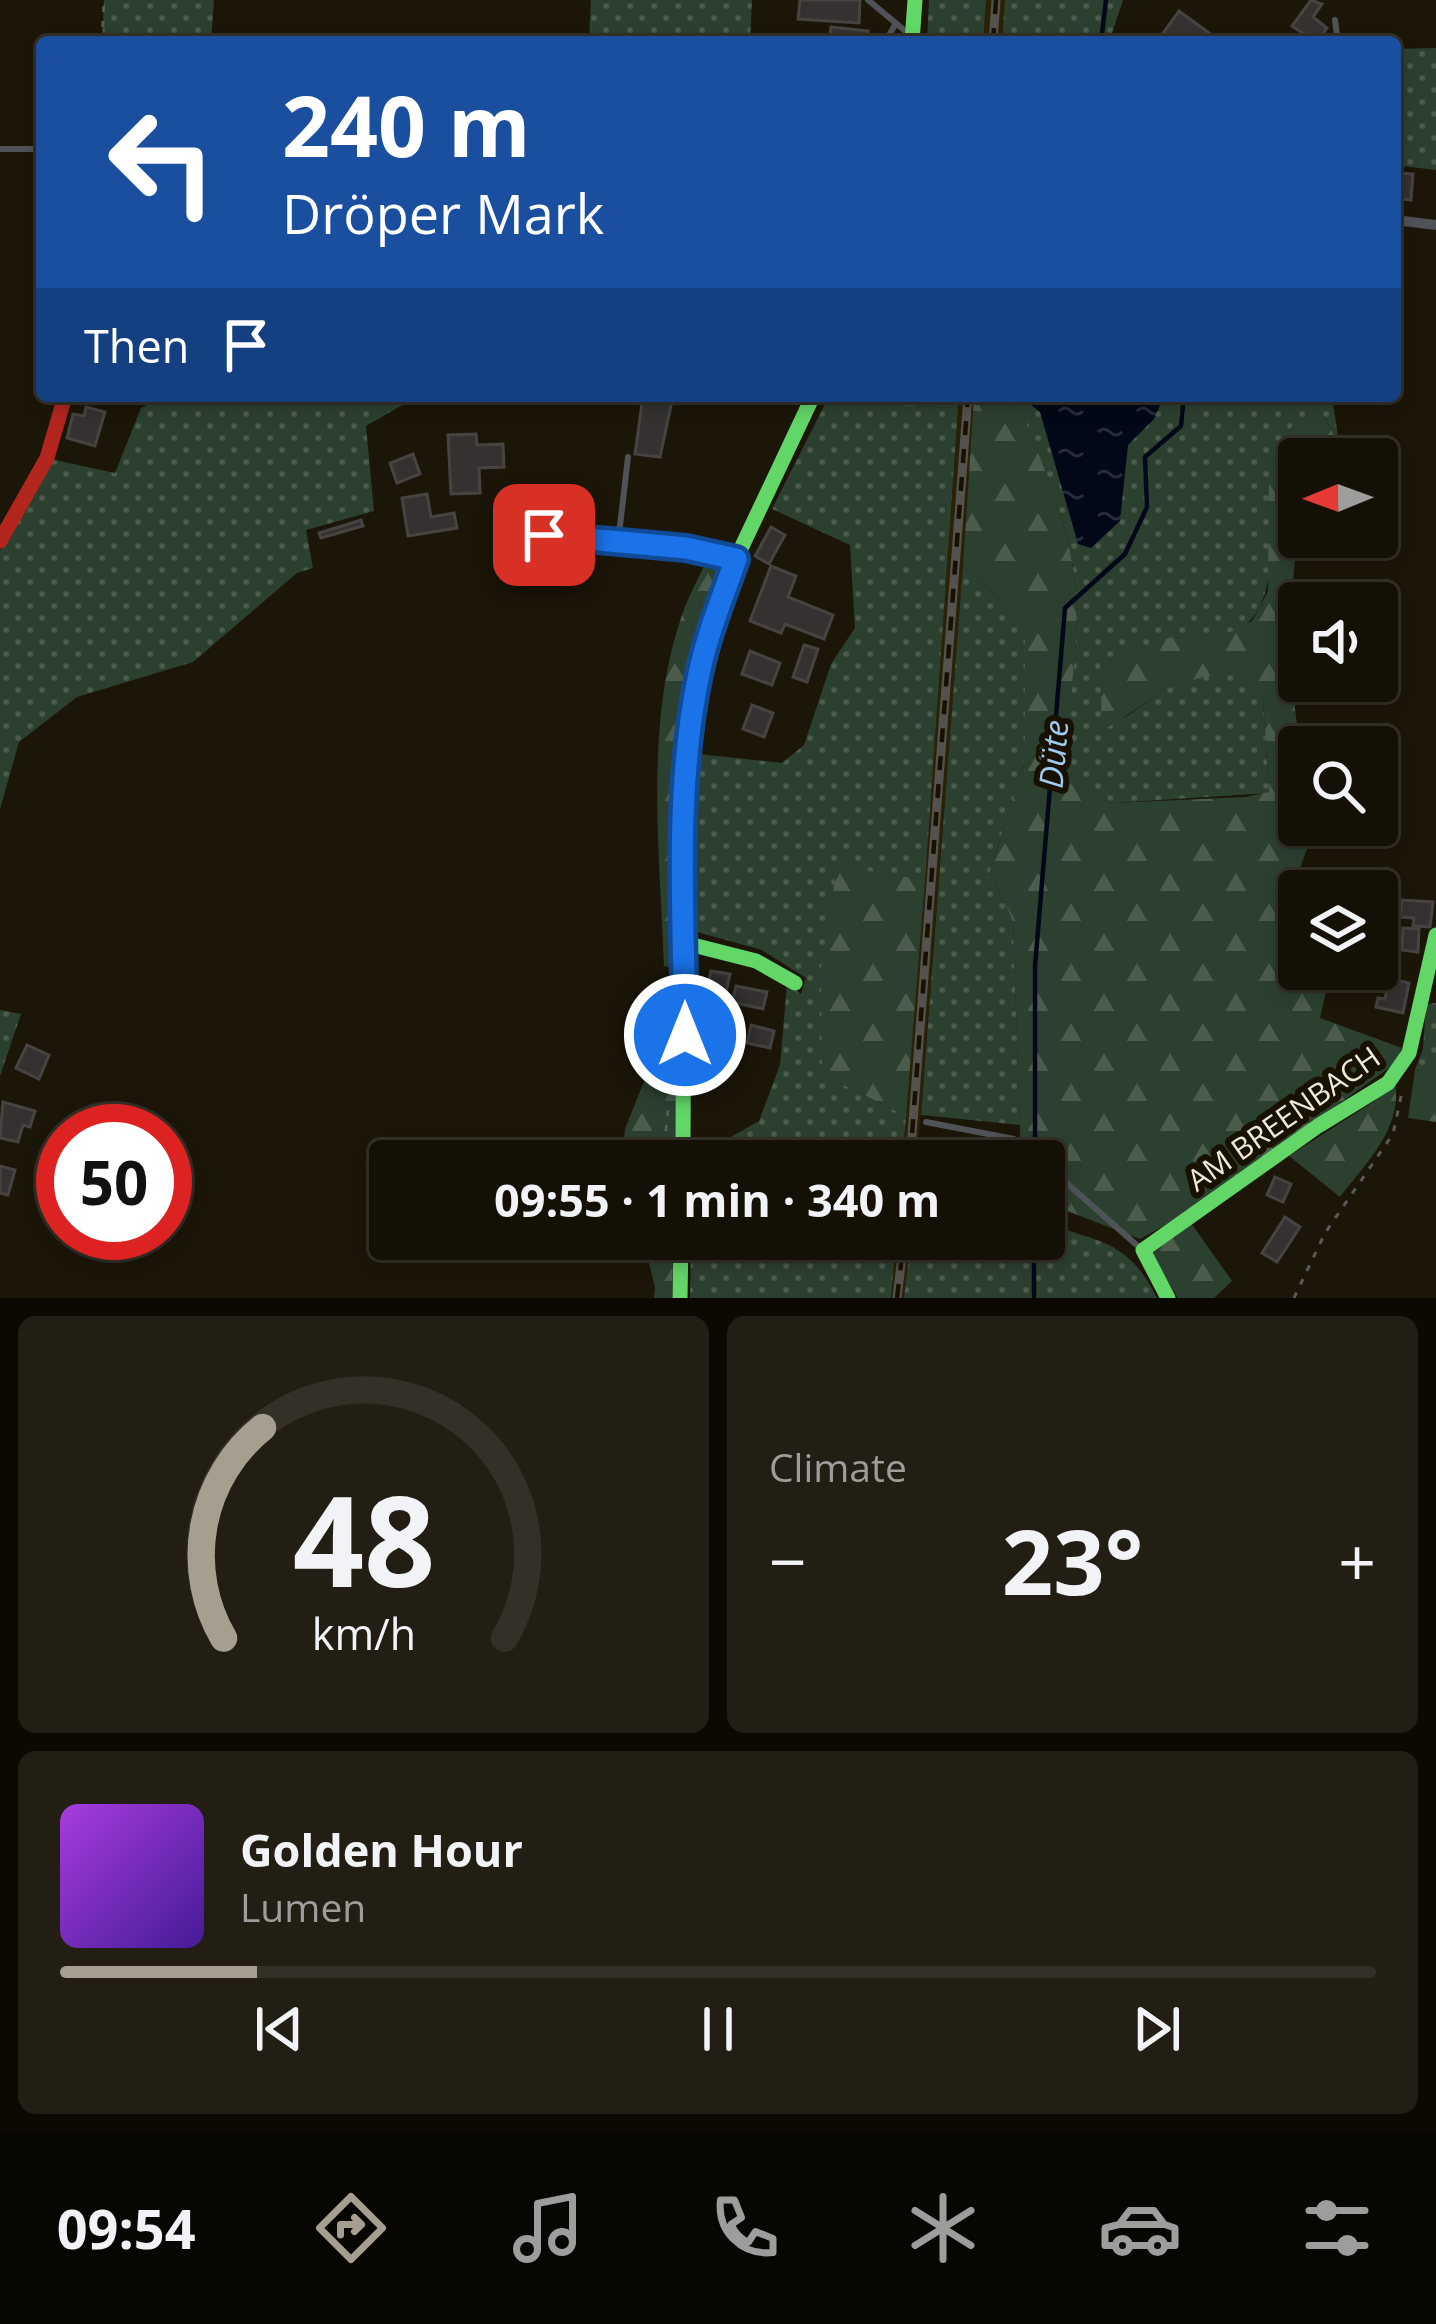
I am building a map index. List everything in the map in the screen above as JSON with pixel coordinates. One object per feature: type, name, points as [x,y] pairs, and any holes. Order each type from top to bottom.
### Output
[{"type":"main road","points":[[912,36],[915,0]]},
{"type":"main road","points":[[0,541],[47,458],[63,402]]},
{"type":"main road","points":[[683,1140],[684,802],[691,720],[700,669],[736,559],[810,402]]},
{"type":"main road","name":"AM BREENBACH","points":[[1143,1250],[1318,1126],[1370,1096],[1403,1066],[1436,935]]},
{"type":"main road","points":[[685,943],[736,953],[778,970],[795,983]]},
{"type":"main road","points":[[1143,1250],[1168,1298]]},
{"type":"main road","points":[[680,1298],[681,1260]]},
{"type":"street","points":[[1401,221],[1436,225]]},
{"type":"lane","points":[[868,0],[909,36]]},
{"type":"lane","points":[[1334,36],[1335,20]]},
{"type":"lane","points":[[889,36],[896,25]]},
{"type":"lane","points":[[0,149],[36,149]]},
{"type":"lane","points":[[611,542],[620,526],[628,457]]},
{"type":"lane","points":[[505,530],[686,548],[736,559]]},
{"type":"lane","points":[[926,1122],[1017,1140]]},
{"type":"lane","points":[[1065,1181],[1143,1250]]},
{"type":"path","points":[[102,36],[104,0]]},
{"type":"path","points":[[1294,1298],[1324,1233],[1393,1134],[1403,1066]]},
{"type":"shaded area","points":[[986,0],[1005,0],[1002,36],[983,36]]},
{"type":"shaded area","points":[[959,402],[974,402],[919,1140],[904,1140]]},
{"type":"shaded area","points":[[894,1260],[909,1260],[904,1298],[891,1298]]},
{"type":"green space","points":[[104,0],[214,0],[211,36],[102,36]]},
{"type":"green space","points":[[591,0],[752,0],[750,36],[589,36]]},
{"type":"green space","points":[[929,0],[986,0],[983,36],[927,36]]},
{"type":"green space","points":[[1005,0],[1123,0],[1111,36],[1002,36]]},
{"type":"green space","points":[[1436,48],[1436,170],[1401,166],[1401,49]]},
{"type":"green space","points":[[153,402],[408,402],[366,426],[374,511],[306,530],[313,568],[297,573],[193,662],[77,697],[19,742],[0,809],[0,551],[50,459],[115,473],[141,408]]},
{"type":"green space","points":[[826,402],[958,408],[925,880],[837,867],[822,1074],[906,1116],[904,1140],[722,1140],[759,1121],[780,1065],[787,984],[801,994],[806,978],[762,950],[697,932],[693,804],[698,754],[782,763],[804,745],[831,664],[855,628],[850,545],[772,509]]},
{"type":"green space","points":[[826,402],[958,402],[958,408]]},
{"type":"green space","points":[[974,402],[1003,402],[1021,411],[1068,543],[1076,613],[1061,769],[1113,803],[1269,792],[1263,698],[1229,671],[1175,684],[1102,731],[1100,660],[1172,637],[1219,638],[1252,621],[1268,591],[1269,471],[1278,453],[1278,558],[1295,558],[1293,582],[1278,582],[1278,702],[1294,702],[1297,726],[1278,726],[1278,846],[1308,846],[1299,870],[1278,870],[1278,990],[1326,990],[1320,1018],[1402,1048],[1395,1064],[1239,1177],[1140,1239],[1065,1210],[1065,1140],[1020,1140],[1013,921],[990,871],[1025,759],[1025,622],[963,565]]},
{"type":"green space","points":[[1003,402],[1333,402],[1338,438],[1324,416],[1302,438],[1278,438],[1278,462],[1269,471],[1270,568],[1256,612],[1242,628],[1220,638],[1172,637],[1124,718],[1175,683],[1229,670],[1263,698],[1269,793],[1113,803],[1060,769],[1076,639],[1075,587],[1068,543],[1021,411]]},
{"type":"green space","points":[[1324,416],[1335,438],[1286,438],[1295,420]]},
{"type":"green space","points":[[709,556],[720,559],[691,661],[674,758],[674,969],[664,966],[659,744],[670,656]]},
{"type":"green space","points":[[963,565],[1025,622],[1025,759],[990,871],[1013,921],[1020,1125],[921,1115]]},
{"type":"green space","points":[[837,866],[925,880],[906,1116],[822,1074],[821,968]]},
{"type":"green space","points":[[1436,1003],[1436,1071],[1415,1070],[1423,1049],[1426,1004]]},
{"type":"green space","points":[[0,1010],[21,1014],[0,1076]]},
{"type":"green space","points":[[1415,1070],[1436,1071],[1436,1122],[1408,1118]]},
{"type":"green space","points":[[645,1079],[671,1085],[685,1081],[684,1140],[624,1140]]},
{"type":"green space","points":[[1395,1083],[1388,1130],[1340,1197],[1289,1156],[1373,1102]]},
{"type":"green space","points":[[1191,1223],[1232,1281],[1214,1298],[1178,1298],[1149,1250]]},
{"type":"green space","points":[[1065,1230],[1124,1254],[1157,1298],[904,1298],[909,1260],[1065,1260]]},
{"type":"green space","points":[[648,1260],[673,1260],[672,1298],[654,1298]]},
{"type":"green space","points":[[691,1260],[894,1260],[891,1298],[690,1298]]},
{"type":"water","points":[[1028,402],[1161,402],[1154,419],[1128,445],[1120,521],[1091,548],[1078,544],[1040,412]]},
{"type":"building","points":[[800,0],[860,0],[859,23],[798,19]]},
{"type":"building","points":[[1311,0],[1322,4],[1313,17],[1327,28],[1321,36],[1308,36],[1292,26]]},
{"type":"building","points":[[1179,11],[1212,35],[1211,36],[1161,36]]},
{"type":"building","points":[[831,27],[868,31],[868,36],[830,36]]},
{"type":"building","points":[[1401,173],[1413,174],[1411,200],[1401,199]]},
{"type":"building","points":[[642,402],[672,402],[660,457],[635,454]]},
{"type":"building","points":[[86,407],[105,412],[95,446],[67,438],[73,414],[84,416]]},
{"type":"building","points":[[476,434],[477,445],[503,444],[504,467],[479,468],[480,493],[451,494],[448,435]]},
{"type":"building","points":[[413,454],[420,474],[397,483],[390,463]]},
{"type":"building","points":[[427,494],[431,517],[454,513],[457,528],[408,536],[402,498]]},
{"type":"building","points":[[361,520],[363,526],[321,538],[319,533]]},
{"type":"building","points":[[771,527],[785,535],[769,564],[755,556]]},
{"type":"building","points":[[771,566],[796,576],[788,597],[833,615],[824,639],[785,624],[781,633],[750,621]]},
{"type":"building","points":[[804,645],[818,649],[807,682],[793,677]]},
{"type":"building","points":[[750,651],[780,663],[772,685],[742,674]]},
{"type":"building","points":[[752,705],[773,713],[764,737],[743,729]]},
{"type":"building","points":[[1402,900],[1433,902],[1430,927],[1413,926],[1414,918],[1400,917]]},
{"type":"building","points":[[1403,928],[1419,929],[1418,952],[1402,950]]},
{"type":"building","points":[[711,971],[730,974],[724,1002],[706,998]]},
{"type":"building","points":[[1398,980],[1409,983],[1403,1013],[1376,1007],[1378,998],[1385,999],[1387,990],[1398,990]]},
{"type":"building","points":[[736,986],[767,992],[763,1009],[732,1002]]},
{"type":"building","points":[[751,1025],[774,1031],[770,1048],[747,1043]]},
{"type":"building","points":[[27,1045],[49,1055],[39,1079],[16,1068]]},
{"type":"building","points":[[3,1102],[35,1111],[30,1127],[23,1125],[18,1142],[0,1138]]},
{"type":"building","points":[[0,1166],[15,1170],[8,1195],[0,1193]]},
{"type":"building","points":[[1275,1177],[1291,1184],[1283,1202],[1267,1195]]},
{"type":"building","points":[[1285,1217],[1300,1227],[1277,1262],[1262,1253]]},
{"type":"waterway","name":"Düte","points":[[1102,36],[1106,0]]},
{"type":"waterway","name":"Düte","points":[[1035,1140],[1035,966],[1065,608],[1125,554],[1147,507],[1145,457],[1181,426],[1183,402]]},
{"type":"waterway","name":"Düte","points":[[1034,1260],[1034,1298]]},
{"type":"railway","points":[[993,36],[996,0]]},
{"type":"railway","points":[[912,1140],[968,402]]},
{"type":"railway","points":[[897,1298],[902,1260]]},
{"type":"traffic: fast","points":[[912,36],[915,0]]},
{"type":"traffic: fast","points":[[683,1140],[684,802],[691,720],[700,669],[736,559],[810,402]]},
{"type":"traffic: fast","points":[[1168,1298],[1143,1250],[1318,1126],[1388,1083],[1409,1053],[1436,935]]},
{"type":"traffic: fast","points":[[685,943],[756,961],[795,983]]},
{"type":"traffic: fast","points":[[680,1298],[681,1260]]},
{"type":"traffic: jam","points":[[0,541],[47,458],[63,402]]},
{"type":"route","points":[[544,535],[686,548],[736,559],[700,669],[691,720],[684,802],[685,1035]]}]
